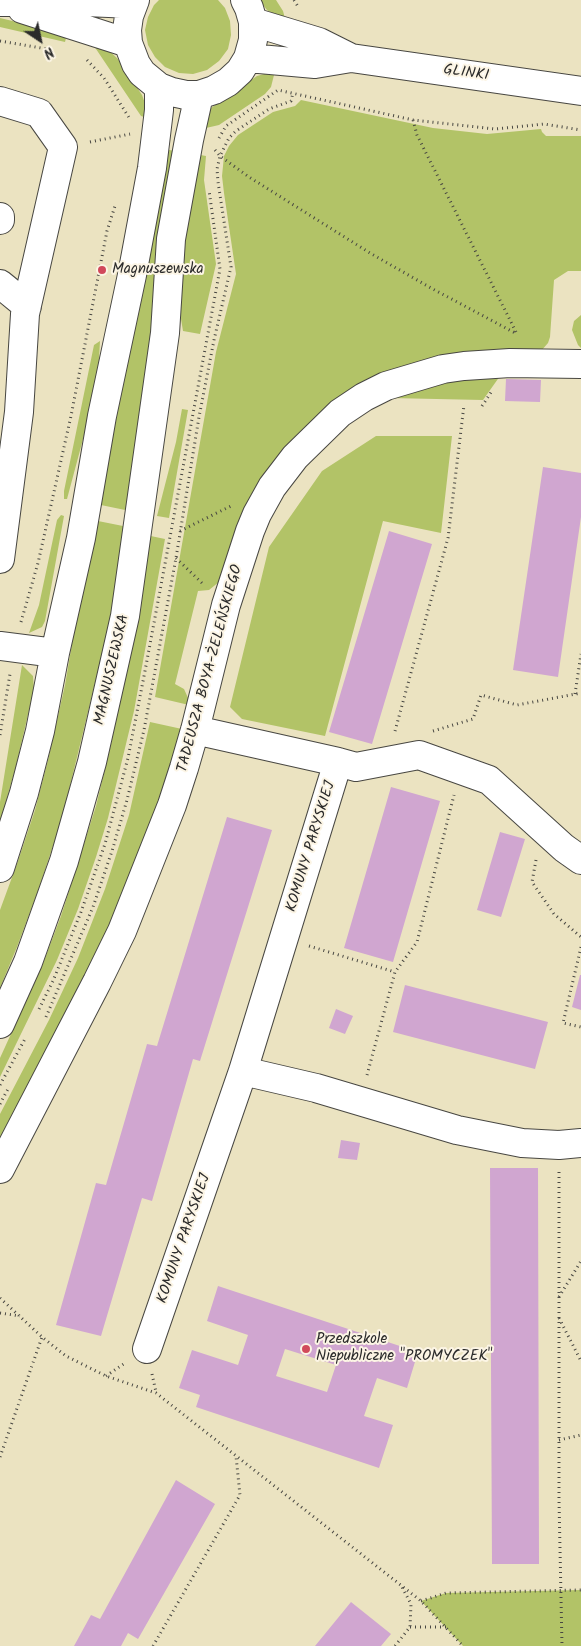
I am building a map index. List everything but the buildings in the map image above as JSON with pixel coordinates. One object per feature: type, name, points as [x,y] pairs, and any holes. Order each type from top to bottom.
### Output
[{"type":"street","points":[[2,2],[134,2],[128,16],[127,30],[128,43],[133,59],[142,73],[159,87],[186,95],[214,90],[228,82],[240,71],[248,58],[253,40],[249,11]]},
{"type":"street","points":[[2,2],[128,43]]},
{"type":"street","name":"GLINKI","points":[[249,11],[320,42],[351,58]]},
{"type":"street","name":"GLINKI","points":[[248,58],[315,64],[351,58],[581,91]]},
{"type":"street","points":[[0,868],[9,844],[40,731],[55,653],[81,538],[102,416],[133,267],[147,134],[159,87]]},
{"type":"street","name":"MAGNUSZEWSKA","points":[[0,1024],[28,962],[64,861],[92,762],[125,616],[165,333],[171,239],[188,140],[199,94]]},
{"type":"street","points":[[0,101],[39,113],[63,146],[25,314],[20,412],[0,559]]},
{"type":"street","points":[[0,284],[27,306]]},
{"type":"street","name":"TADEUSZA BOYA-ŻELEŃSKIEGO","points":[[0,1169],[94,990],[122,931],[172,805],[195,730],[226,605],[250,531],[272,487],[295,457],[340,413],[364,397],[386,386],[443,369],[464,366],[510,363],[581,364]]},
{"type":"street","points":[[7,648],[55,653]]},
{"type":"street","name":"KOMUNY PARYSKIEJ","points":[[147,1349],[243,1071],[338,762],[195,730]]},
{"type":"street","points":[[338,762],[356,767],[419,755],[489,780],[542,829],[581,860]]},
{"type":"street","points":[[243,1071],[316,1088],[457,1130],[522,1144],[570,1144]]},
{"type":"path","points":[[0,41],[57,50]]},
{"type":"path","points":[[63,146],[147,134],[104,78],[90,62],[83,58]]},
{"type":"path","points":[[46,1017],[93,906],[127,800],[158,662],[211,356],[231,266],[218,182],[217,169],[220,156],[229,138],[236,131],[269,109],[290,101],[294,86]]},
{"type":"path","points":[[218,140],[226,126],[278,90],[413,120],[495,129],[544,124],[581,130]]},
{"type":"path","points":[[413,120],[416,135],[517,334],[517,343]]},
{"type":"path","points":[[214,147],[220,156],[249,177],[370,253],[517,334]]},
{"type":"path","points":[[0,735],[7,648],[38,563],[71,416],[106,231],[116,204]]},
{"type":"path","points":[[394,734],[448,538],[464,405]]},
{"type":"path","points":[[180,531],[226,508],[243,502],[266,498]]},
{"type":"path","points":[[575,694],[581,654]]},
{"type":"path","points":[[428,733],[473,719],[481,695],[517,705],[581,693]]},
{"type":"path","points":[[360,1101],[395,972],[417,942],[460,770]]},
{"type":"path","points":[[542,829],[532,882],[554,914],[581,937]]},
{"type":"path","points":[[284,938],[395,972]]},
{"type":"path","points":[[581,947],[563,1023],[581,1027]]},
{"type":"path","points":[[0,1104],[12,1081]]},
{"type":"path","points":[[562,1646],[558,1299],[570,1144]]},
{"type":"path","points":[[558,1299],[581,1261]]},
{"type":"path","points":[[0,1298],[66,1356],[106,1376],[156,1393],[421,1601],[463,1646]]},
{"type":"path","points":[[0,1313],[21,1316]]},
{"type":"path","points":[[558,1318],[581,1361]]},
{"type":"path","points":[[0,1457],[42,1336]]},
{"type":"path","points":[[559,1440],[581,1435]]},
{"type":"path","points":[[153,1646],[240,1495],[236,1455]]},
{"type":"path","points":[[395,1646],[410,1628],[411,1604],[401,1585]]},
{"type":"path","points":[[421,1601],[446,1592],[581,1590]]},
{"type":"path","points":[[410,1628],[446,1627]]},
{"type":"green space","points":[[159,0],[218,0],[225,8],[230,21],[231,35],[228,49],[219,61],[207,70],[193,74],[179,73],[165,67],[155,57],[148,45],[145,30],[148,17]]},
{"type":"green space","points":[[259,0],[276,0],[283,11],[286,22],[267,10]]},
{"type":"green space","points":[[0,18],[67,34],[65,42],[0,27]]},
{"type":"green space","points":[[94,46],[104,46],[118,59],[142,95],[146,106],[144,117],[141,116]]},
{"type":"green space","points":[[275,71],[271,87],[265,94],[219,125],[206,128],[199,126],[211,108],[257,76]]},
{"type":"green space","points":[[301,100],[433,128],[487,134],[541,129],[546,136],[581,136],[581,271],[568,271],[554,280],[550,337],[548,343],[541,351],[437,357],[383,374],[234,538],[219,582],[209,590],[198,591],[175,684],[184,689],[189,705],[155,697],[216,352],[236,274],[222,176],[224,156],[238,135],[273,112],[295,106]]},
{"type":"green space","points":[[164,149],[175,151],[130,511],[96,504]]},
{"type":"green space","points":[[195,154],[206,156],[204,180],[216,264],[200,334],[183,331],[178,301]]},
{"type":"green space","points":[[581,315],[581,348],[572,330],[574,321]]},
{"type":"green space","points":[[100,341],[98,377],[94,398],[67,499],[64,499],[64,491],[94,345]]},
{"type":"green space","points":[[500,376],[483,400],[390,398],[447,380]]},
{"type":"green space","points":[[182,409],[188,410],[169,518],[157,516],[176,442]]},
{"type":"green space","points":[[376,436],[452,436],[441,533],[383,521],[325,736],[242,719],[230,707],[269,547],[322,471]]},
{"type":"green space","points":[[61,515],[64,516],[45,621],[42,627],[29,633],[39,605],[57,520]]},
{"type":"green space","points":[[93,520],[128,527],[114,612],[60,825],[38,891],[0,988],[0,910],[35,810],[48,760],[65,685]]},
{"type":"green space","points":[[146,535],[165,539],[134,711],[108,818],[78,909],[57,960],[0,1077],[0,1058],[42,966],[61,916],[96,806],[127,666]]},
{"type":"green space","points":[[22,665],[33,676],[34,689],[0,823],[0,802]]},
{"type":"green space","points":[[150,722],[182,729],[161,800],[101,950],[0,1143],[0,1114],[49,1020],[78,958],[105,889],[129,815]]},
{"type":"green space","points":[[581,1590],[581,1646],[463,1646],[421,1601],[446,1593]]},
{"type":"place","name":"Magnuszewska","points":[[102,270]]},
{"type":"place","name":"Przedszkole Niepubliczne \"PROMYCZEK\"","points":[[306,1349]]}]
